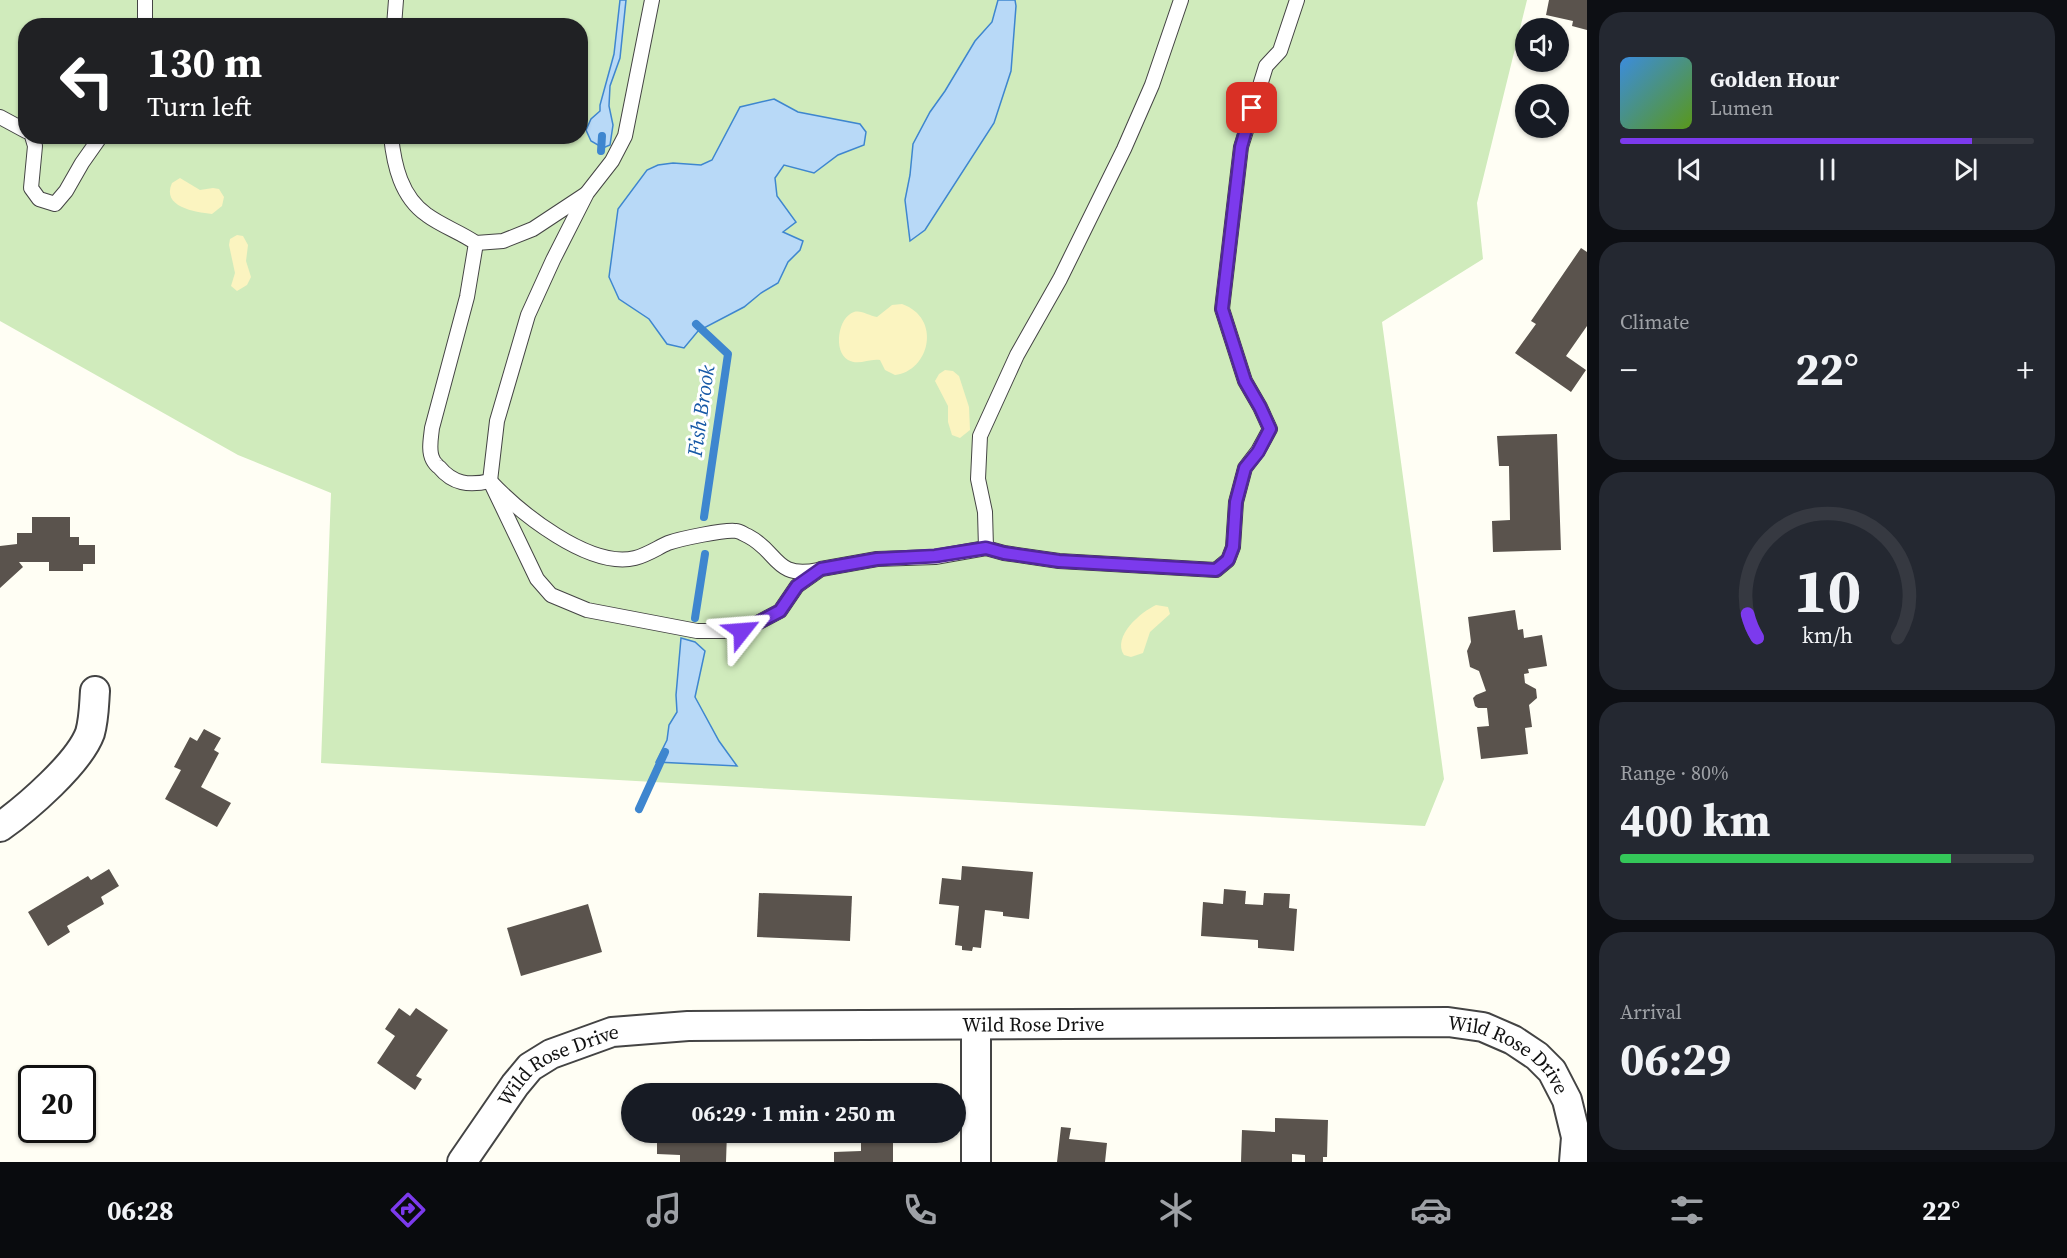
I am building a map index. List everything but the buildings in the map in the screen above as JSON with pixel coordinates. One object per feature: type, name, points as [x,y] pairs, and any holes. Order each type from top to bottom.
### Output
[{"type":"street","points":[[0,826],[34,800],[81,750],[89,735],[93,720],[95,691]]},
{"type":"street","name":"Wild Rose Drive","points":[[462,1162],[495,1112],[530,1067],[551,1054],[612,1032],[688,1026],[1448,1022],[1483,1027],[1513,1040],[1537,1056],[1552,1071],[1567,1100],[1576,1137],[1574,1162]]},
{"type":"street","points":[[976,1025],[976,1162]]},
{"type":"lane","points":[[145,0],[145,18]]},
{"type":"lane","points":[[395,18],[396,0]]},
{"type":"lane","points":[[652,0],[625,136],[612,161],[587,193],[528,315],[497,422],[490,481],[537,579],[551,595],[588,610],[697,631],[742,631],[780,611],[797,586],[821,569]]},
{"type":"lane","points":[[986,548],[986,512],[978,479],[980,436],[1017,355],[1059,279],[1124,148],[1152,85],[1181,0]]},
{"type":"lane","points":[[490,481],[522,512],[585,551],[608,558],[632,559],[669,543],[737,531],[757,541],[789,570],[801,573],[877,559],[935,556],[986,548],[1059,561],[1216,570],[1228,560],[1233,547],[1236,502],[1245,468],[1258,452],[1270,429],[1245,381],[1222,309],[1241,147],[1266,66],[1280,51],[1297,0]]},
{"type":"lane","points":[[0,117],[18,126]]},
{"type":"lane","points":[[34,144],[31,188],[39,199],[55,204],[66,191],[95,144]]},
{"type":"lane","points":[[392,144],[405,193],[426,215],[476,243],[503,241],[533,230],[587,193]]},
{"type":"lane","points":[[476,243],[468,297],[432,428],[430,446],[433,460],[446,476],[460,483],[476,484],[490,481]]},
{"type":"green space","points":[[0,0],[1527,0],[1523,18],[1515,18],[1515,49],[1477,203],[1483,259],[1382,322],[1444,779],[1425,826],[321,763],[331,493],[238,455],[0,321]]},
{"type":"sand","points":[[180,178],[200,190],[219,189],[224,197],[222,206],[212,214],[189,210],[175,203],[170,191],[172,183]]},
{"type":"sand","points":[[237,235],[243,236],[248,245],[246,261],[251,277],[247,285],[237,291],[231,286],[235,273],[229,245],[230,239]]},
{"type":"sand","points":[[902,304],[915,311],[923,320],[927,332],[927,343],[916,364],[907,371],[895,375],[885,370],[880,360],[852,362],[843,356],[839,334],[844,320],[849,315],[854,312],[863,312],[877,317],[892,305]]},
{"type":"sand","points":[[945,370],[953,371],[959,376],[969,407],[970,430],[960,438],[952,435],[948,422],[948,406],[935,381]]},
{"type":"sand","points":[[1156,605],[1168,607],[1170,614],[1150,632],[1143,653],[1131,657],[1124,655],[1121,648],[1125,633],[1136,619]]},
{"type":"water","points":[[620,0],[626,0],[620,58],[610,86],[609,106],[613,125],[610,145],[603,148],[591,141],[588,126],[591,119],[600,111],[614,54]]},
{"type":"water","points":[[998,0],[1015,0],[1016,6],[1011,71],[994,123],[925,230],[910,241],[905,200],[913,144],[930,112],[975,41],[992,22]]},
{"type":"water","points":[[774,99],[798,112],[860,124],[866,132],[864,145],[838,155],[814,173],[784,165],[775,178],[777,196],[796,222],[783,232],[803,241],[800,250],[788,262],[778,283],[744,307],[698,331],[684,348],[667,344],[649,319],[619,299],[609,277],[618,209],[647,170],[658,165],[673,163],[701,165],[712,160],[740,107]]},
{"type":"water","points":[[681,638],[695,642],[705,651],[695,697],[719,741],[737,766],[656,762],[667,740],[669,725],[677,712],[676,695]]},
{"type":"waterway","name":"Fish Brook","points":[[601,151],[602,136]]},
{"type":"waterway","name":"Fish Brook","points":[[696,324],[728,354],[704,517]]},
{"type":"waterway","name":"Fish Brook","points":[[695,618],[705,554]]},
{"type":"waterway","name":"Fish Brook","points":[[639,809],[665,752]]},
{"type":"route","points":[[742,631],[780,611],[797,586],[821,569],[877,559],[935,556],[986,548],[1059,561],[1216,570],[1228,560],[1233,547],[1236,502],[1245,468],[1258,452],[1270,429],[1245,381],[1222,309],[1241,147],[1252,108]]}]
